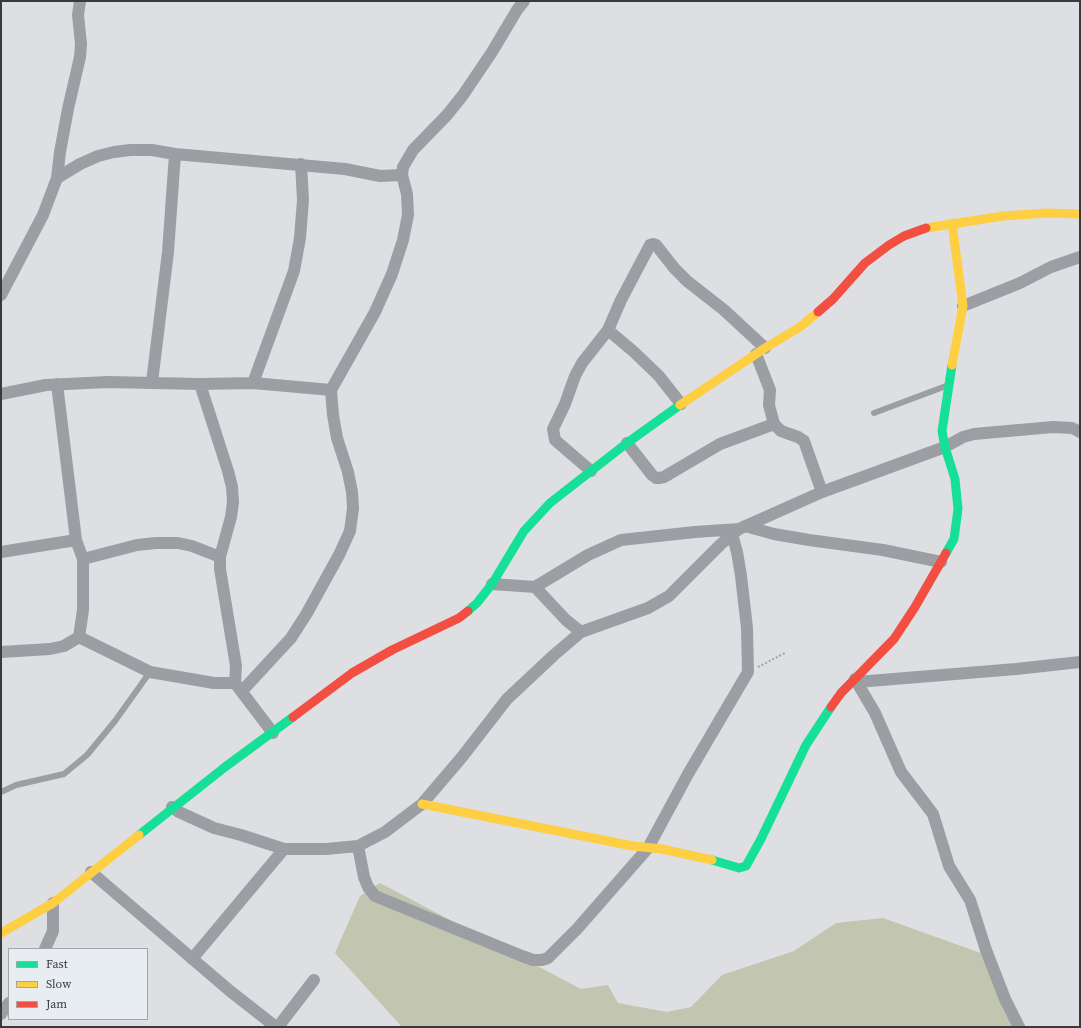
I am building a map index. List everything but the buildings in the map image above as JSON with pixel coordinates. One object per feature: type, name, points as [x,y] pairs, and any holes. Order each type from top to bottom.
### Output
[{"type":"street","points":[[1,295],[43,215],[57,178],[68,109],[80,57],[81,44],[78,15],[80,1]]},
{"type":"street","points":[[239,687],[291,638],[340,556],[350,531],[352,492],[348,472],[337,438],[331,390],[375,312],[392,274],[404,240],[408,215],[407,194],[402,175],[403,167],[413,150],[447,115],[463,95],[524,1]]},
{"type":"street","points":[[57,178],[86,161],[98,156],[130,150],[152,150],[175,154],[301,164],[346,169],[380,176],[402,175]]},
{"type":"street","points":[[152,382],[168,252],[175,154]]},
{"type":"street","points":[[253,383],[294,271],[300,238],[303,200],[301,164]]},
{"type":"street","points":[[1,933],[53,903],[172,807],[352,673],[392,650],[459,618],[478,603],[492,584],[524,531],[550,503],[627,443],[681,404],[760,351],[800,327],[833,299],[865,263],[889,245],[904,236],[918,231],[952,223],[1010,215],[1046,213],[1080,214]]},
{"type":"street","points":[[422,804],[633,846],[662,849],[740,868],[746,866],[761,839],[806,744],[832,706],[894,639],[915,607],[954,539],[958,509],[955,479],[945,447],[942,431],[948,386],[963,306],[952,223]]},
{"type":"street","points":[[591,471],[555,440],[552,429],[566,404],[575,376],[582,363],[608,330],[637,267],[649,246],[653,244],[656,245],[675,269],[687,281],[724,310],[760,351],[770,390],[769,405],[774,424],[781,431],[798,436],[804,440],[822,492]]},
{"type":"street","points":[[963,306],[1020,284],[1051,267],[1080,257]]},
{"type":"street","points":[[608,330],[659,376],[681,404]]},
{"type":"street","points":[[1,394],[57,384],[108,382],[200,384],[253,383],[331,390]]},
{"type":"street","points":[[57,384],[76,540],[83,559],[83,610],[79,637]]},
{"type":"street","points":[[200,384],[232,487],[233,502],[231,517],[220,557],[222,589],[239,687],[273,733]]},
{"type":"street","points":[[627,443],[652,475],[659,478],[664,477],[720,444],[774,424]]},
{"type":"street","points":[[172,807],[179,812],[214,828],[284,849],[326,849],[358,846],[386,832],[422,804],[462,757],[507,699],[581,632],[648,608],[669,596],[739,530],[822,492],[945,447],[963,437],[995,431],[1053,427],[1072,428],[1080,432]]},
{"type":"street","points":[[492,584],[535,587],[588,555],[621,540],[695,532],[739,530],[774,534],[883,550],[941,562]]},
{"type":"street","points":[[358,846],[366,882],[375,896],[533,960],[548,958],[577,930],[648,848],[692,767],[748,672],[749,651],[747,628],[737,552],[739,530]]},
{"type":"street","points":[[1,552],[76,540]]},
{"type":"street","points":[[83,559],[137,544],[156,543],[192,546],[220,557]]},
{"type":"street","points":[[535,587],[566,620],[581,632]]},
{"type":"street","points":[[79,637],[150,672],[239,687]]},
{"type":"street","points":[[1,652],[50,649],[64,646],[79,637]]},
{"type":"street","points":[[856,680],[1016,669],[1080,662]]},
{"type":"street","points":[[856,680],[875,713],[901,772],[933,814],[948,866],[970,900],[986,950],[1005,999],[1019,1027]]},
{"type":"street","points":[[192,959],[284,849]]},
{"type":"street","points":[[91,872],[230,991],[277,1027],[314,980]]},
{"type":"street","points":[[45,948],[52,931],[53,903]]},
{"type":"street","points":[[1,1014],[8,1004]]},
{"type":"lane","points":[[874,413],[948,386]]},
{"type":"lane","points":[[1,792],[16,785],[64,774],[87,755],[97,744],[150,672]]},
{"type":"path","points":[[748,672],[785,653]]},
{"type":"green space","points":[[380,883],[581,989],[608,985],[618,1003],[667,1012],[691,1007],[722,975],[794,951],[836,923],[883,918],[989,956],[1018,1027],[402,1027],[335,953],[360,896]]},
{"type":"traffic: fast","points":[[946,553],[954,539],[958,509],[955,479],[945,447],[942,431],[952,365]]},
{"type":"traffic: fast","points":[[468,611],[477,603],[492,584],[524,531],[550,503],[627,443],[680,405]]},
{"type":"traffic: fast","points":[[712,860],[739,868],[746,866],[761,839],[806,745],[831,707]]},
{"type":"traffic: fast","points":[[139,835],[225,767],[293,717]]},
{"type":"traffic: slow","points":[[926,228],[1003,216],[1046,213],[1080,214]]},
{"type":"traffic: slow","points":[[952,223],[963,306],[952,365]]},
{"type":"traffic: slow","points":[[680,405],[765,348],[800,327],[818,312]]},
{"type":"traffic: slow","points":[[422,804],[633,846],[662,849],[712,860]]},
{"type":"traffic: slow","points":[[1,933],[53,903],[139,835]]},
{"type":"traffic: jam","points":[[818,312],[833,299],[865,263],[904,236],[926,228]]},
{"type":"traffic: jam","points":[[831,707],[841,693],[894,639],[915,607],[946,553]]},
{"type":"traffic: jam","points":[[293,717],[352,673],[392,650],[459,618],[468,611]]}]
